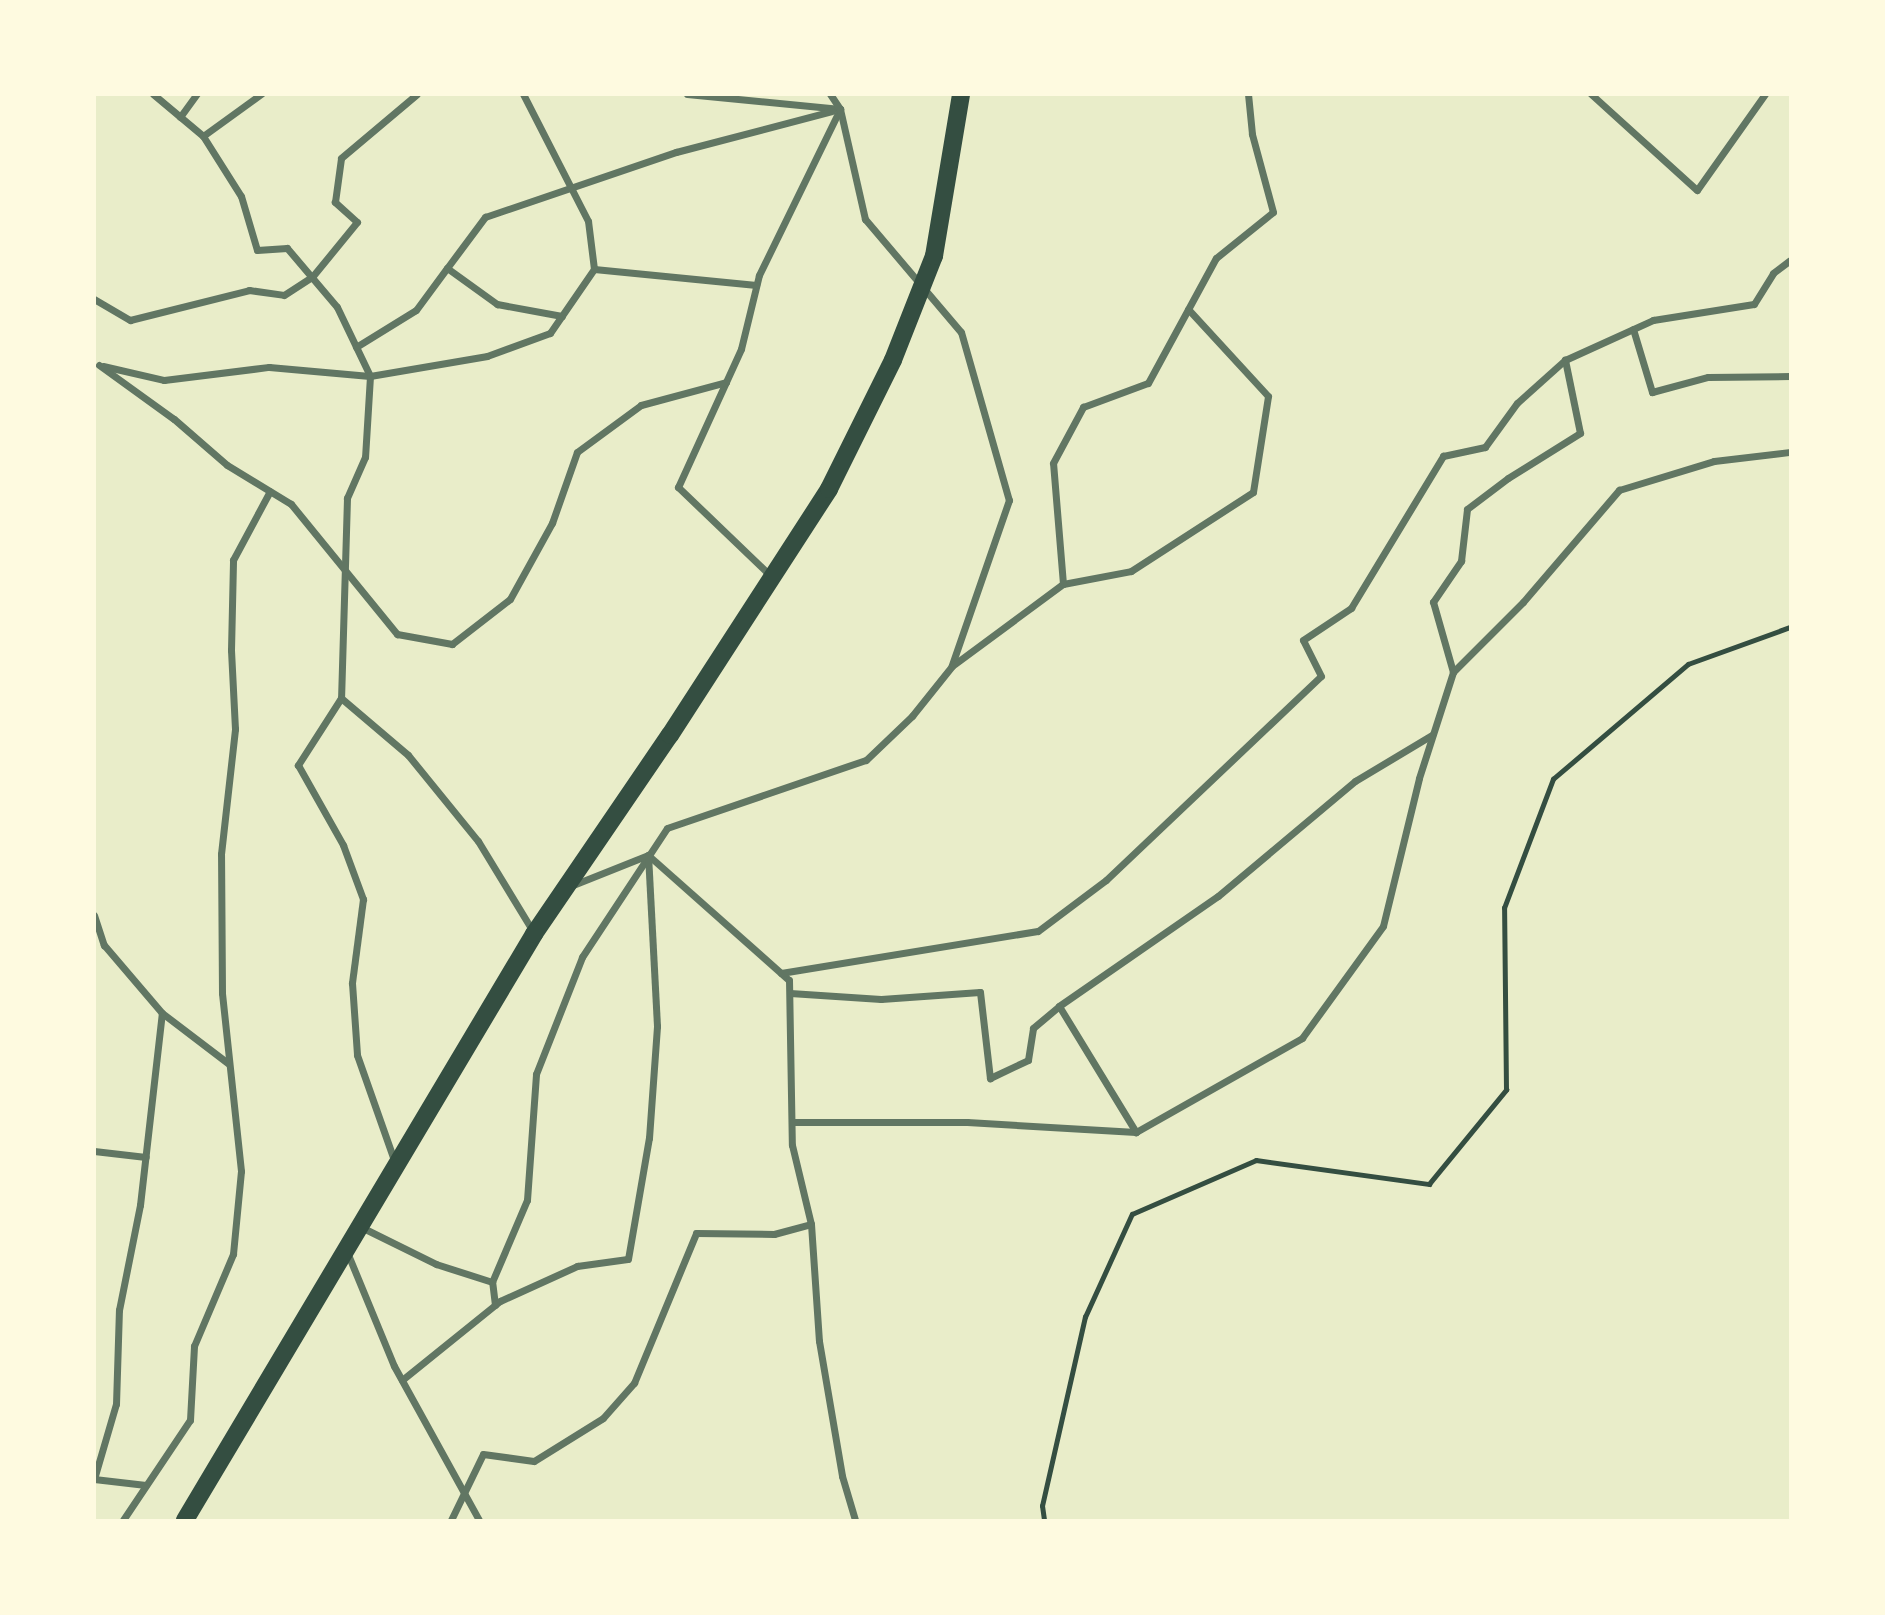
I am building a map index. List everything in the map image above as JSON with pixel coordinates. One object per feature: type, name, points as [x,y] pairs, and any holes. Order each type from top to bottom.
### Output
[{"type":"highway","points":[[185,1521],[534,934],[828,489],[893,359],[934,256],[961,94]]},
{"type":"street","points":[[153,94],[203,136],[241,195],[257,250],[287,248],[337,307],[370,376],[365,457],[347,498],[341,698],[298,765],[344,845],[363,899],[352,983],[357,1055],[396,1166]]},
{"type":"street","points":[[180,117],[197,94]]},
{"type":"street","points":[[203,136],[261,94]]},
{"type":"street","points":[[94,299],[130,320],[249,290],[284,295],[312,277],[357,222],[335,202],[341,158],[418,94]]},
{"type":"street","points":[[97,365],[164,380],[269,367],[370,376],[487,356],[550,333],[594,269],[588,221],[523,94]]},
{"type":"street","points":[[687,94],[840,109]]},
{"type":"street","points":[[830,94],[840,109],[865,219],[961,332],[1009,500],[952,666]]},
{"type":"street","points":[[1063,584],[1053,463],[1083,407],[1148,383],[1216,258],[1273,212],[1252,134],[1248,94]]},
{"type":"street","points":[[1591,94],[1697,190],[1765,94]]},
{"type":"street","points":[[356,347],[416,310],[485,217],[676,152],[840,109]]},
{"type":"street","points":[[772,577],[678,487],[741,349],[756,285],[840,109]]},
{"type":"street","points":[[781,973],[1038,931],[1106,880],[1321,676],[1303,639],[1351,608],[1443,456],[1485,447],[1517,404],[1565,360],[1653,320],[1754,304],[1773,273],[1790,260]]},
{"type":"street","points":[[447,268],[497,304],[562,316]]},
{"type":"street","points":[[594,269],[756,285]]},
{"type":"street","points":[[495,1306],[492,1282],[527,1200],[536,1074],[582,957],[667,828],[866,760],[912,716],[952,666],[1063,584],[1131,570],[1253,492],[1268,396],[1188,309]]},
{"type":"street","points":[[1633,329],[1652,392],[1709,377],[1790,376]]},
{"type":"street","points":[[1453,672],[1433,602],[1461,561],[1467,509],[1507,478],[1580,433],[1565,360]]},
{"type":"street","points":[[97,365],[174,419],[228,465],[291,504],[397,634],[452,644],[510,599],[552,523],[577,452],[641,405],[726,382]]},
{"type":"street","points":[[793,1122],[967,1122],[1136,1132],[1302,1038],[1383,926],[1433,735],[1453,672],[1523,602],[1619,491],[1714,461],[1790,452]]},
{"type":"street","points":[[123,1521],[190,1420],[194,1346],[233,1254],[242,1171],[222,993],[222,854],[235,729],[230,650],[233,560],[270,491]]},
{"type":"street","points":[[341,698],[408,755],[478,841],[534,934]]},
{"type":"street","points":[[790,993],[893,999],[979,992],[990,1078],[1028,1060],[1033,1028],[1059,1006],[1218,897],[1355,781],[1433,735]]},
{"type":"street","points":[[648,855],[789,980],[792,1145],[811,1224],[819,1341],[842,1476],[855,1521]]},
{"type":"street","points":[[565,888],[648,855]]},
{"type":"street","points":[[402,1380],[495,1306],[577,1266],[628,1259],[649,1138],[657,1026],[648,855]]},
{"type":"street","points":[[94,915],[103,945],[162,1013],[229,1064]]},
{"type":"street","points":[[1059,1006],[1136,1132]]},
{"type":"street","points":[[146,1485],[94,1479],[116,1404],[119,1310],[146,1157],[162,1013]]},
{"type":"street","points":[[94,1152],[146,1157]]},
{"type":"street","points":[[451,1521],[463,1491],[483,1454],[534,1461],[603,1418],[634,1382],[696,1233],[774,1234],[811,1224]]},
{"type":"street","points":[[360,1227],[436,1264],[492,1282]]},
{"type":"street","points":[[346,1251],[402,1380],[480,1521]]},
{"type":"path","points":[[1044,1521],[1042,1507],[1085,1317],[1132,1214],[1256,1160],[1429,1184],[1506,1090],[1504,908],[1553,779],[1688,664],[1790,627]]}]
